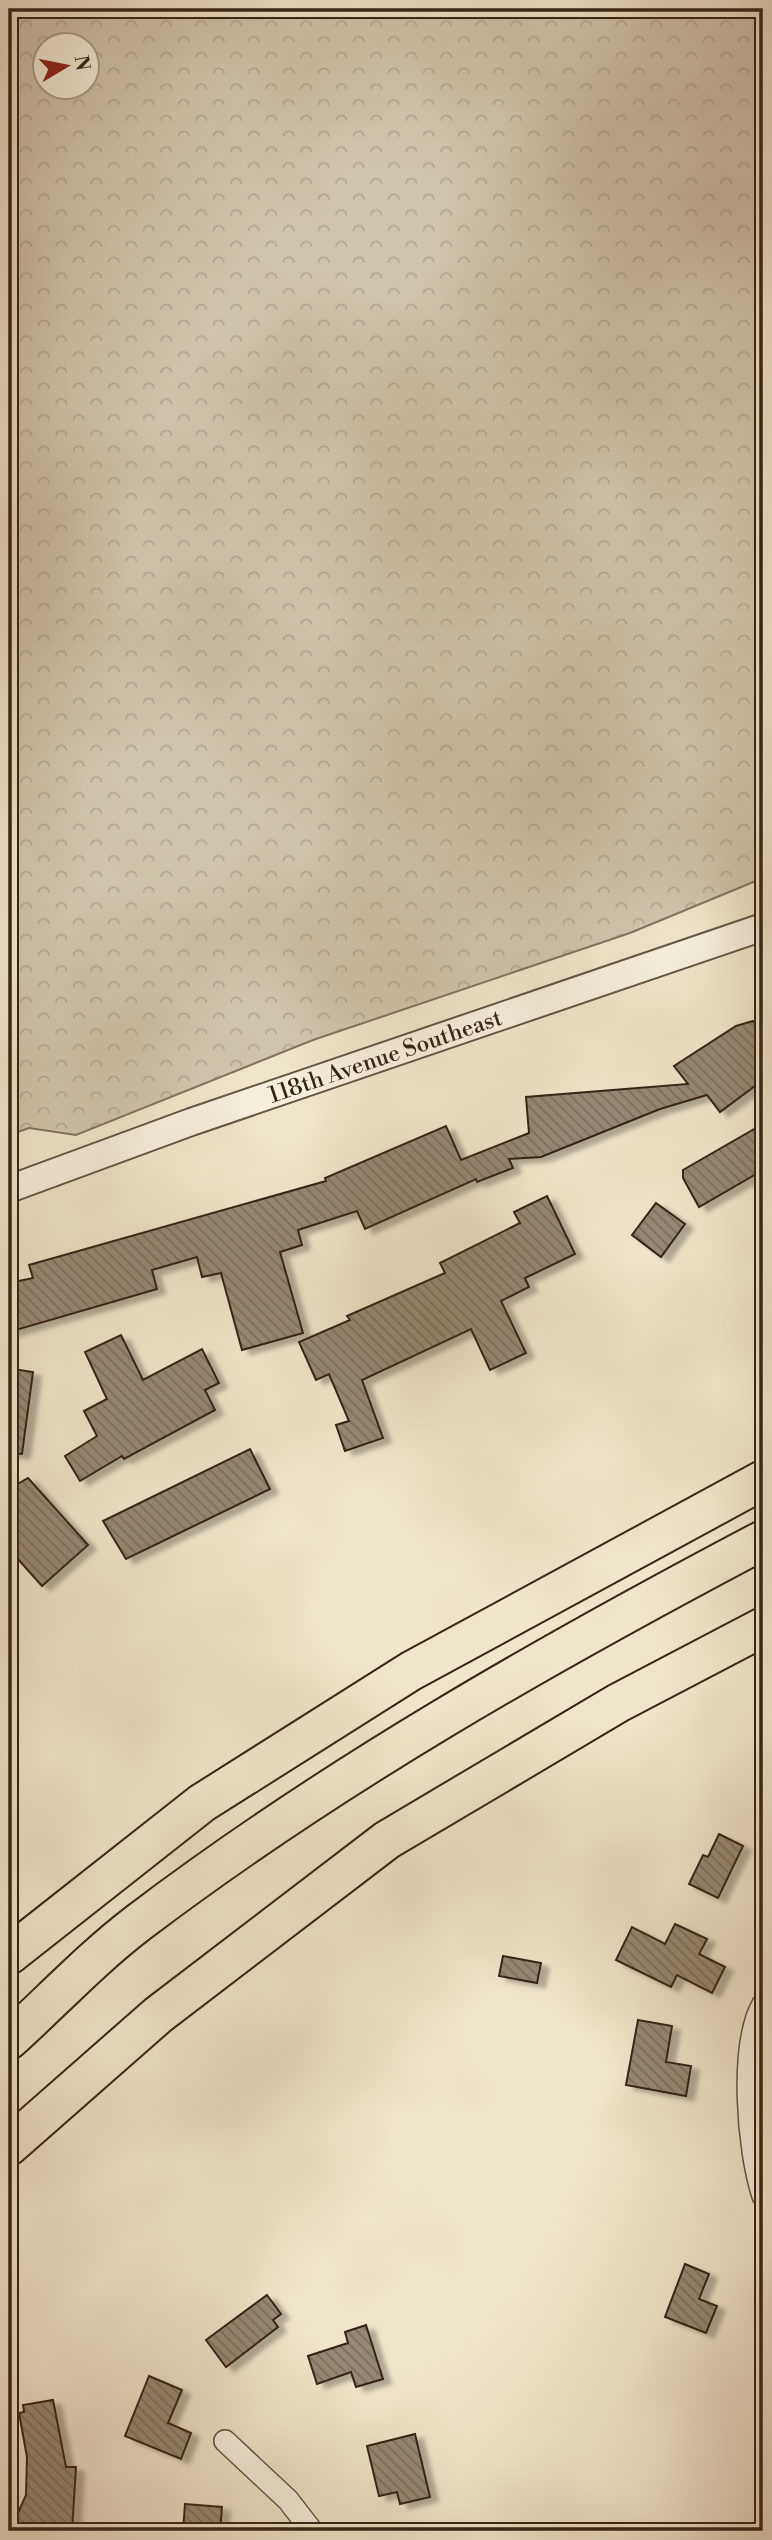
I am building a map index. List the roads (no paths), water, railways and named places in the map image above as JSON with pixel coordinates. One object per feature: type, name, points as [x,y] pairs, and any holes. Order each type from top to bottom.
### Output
[{"type":"highway","points":[[9,1955],[202,1803],[411,1671],[763,1480]]},
{"type":"highway","points":[[9,2040],[135,1925],[261,1833],[445,1717],[625,1613],[763,1540]]},
{"type":"highway","points":[[9,2146],[158,2015],[387,1840],[618,1703],[763,1627]]},
{"type":"street","name":"118th Avenue Southeast","points":[[9,1189],[191,1122],[763,927]]},
{"type":"street","points":[[761,2009],[750,2058],[750,2138],[763,2196]]},
{"type":"street","points":[[225,2441],[289,2500],[312,2531]]}]
